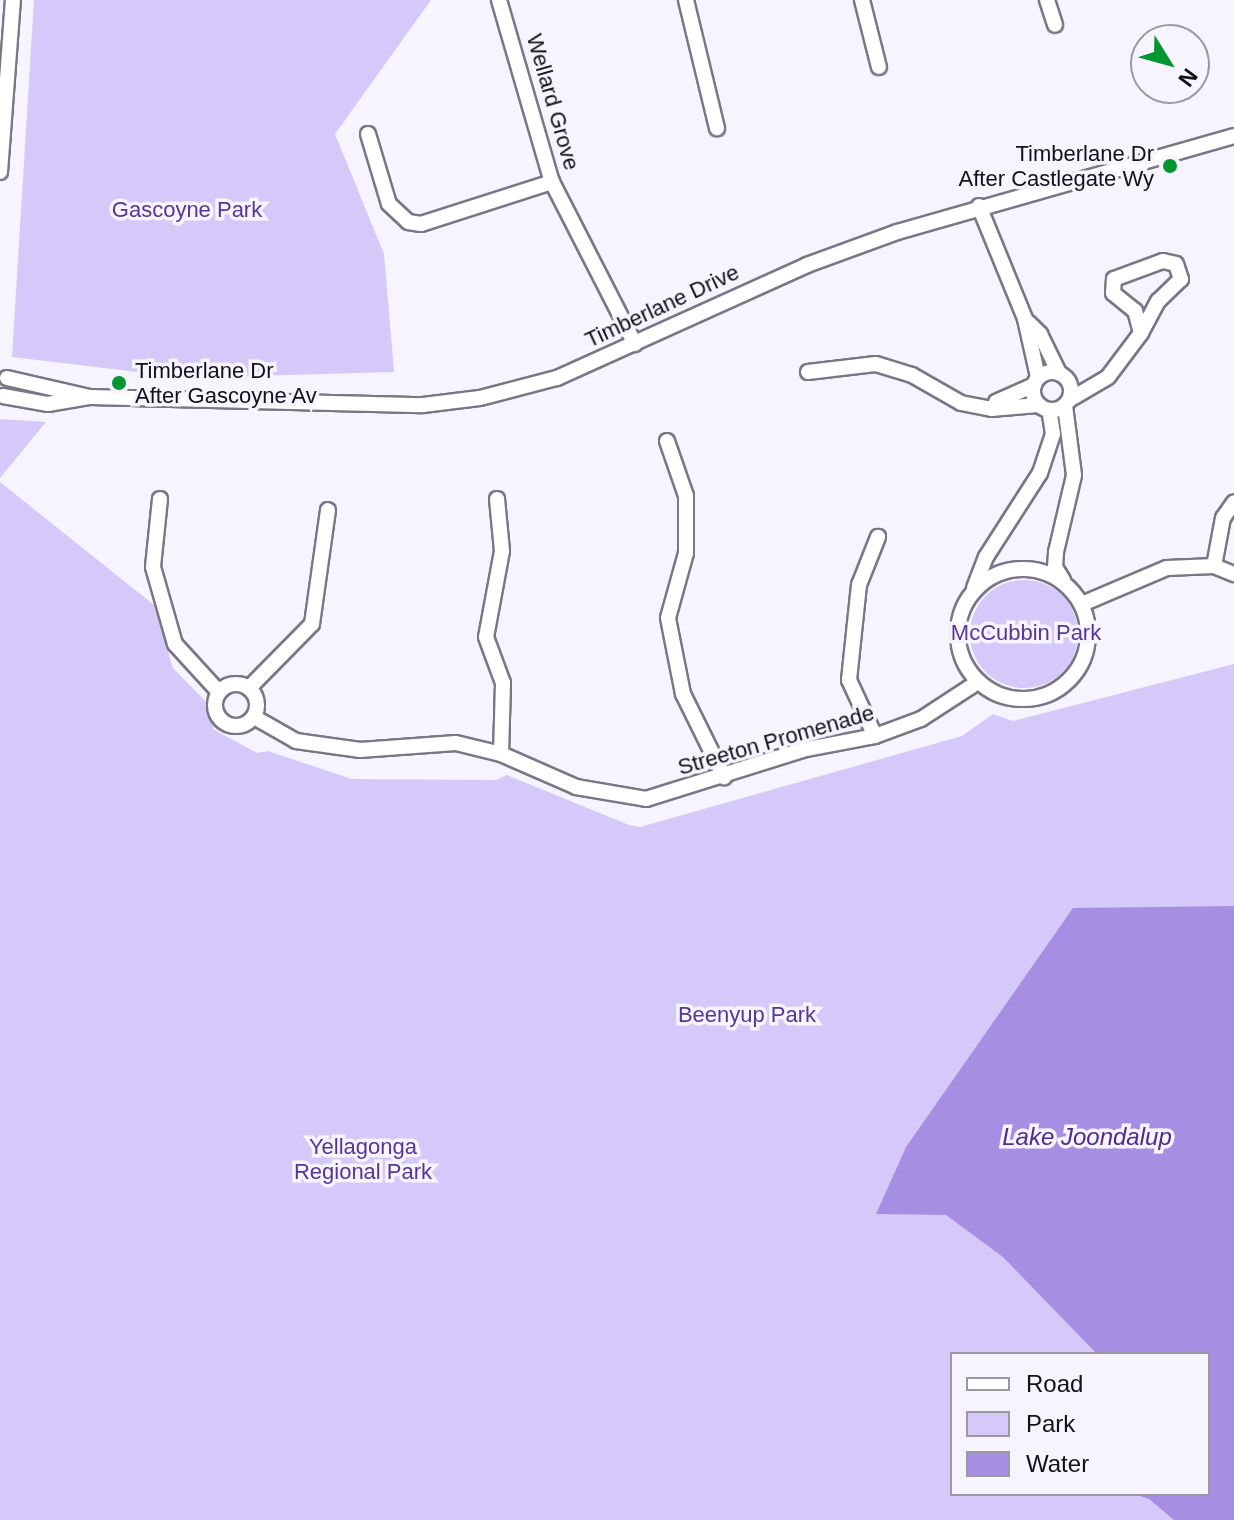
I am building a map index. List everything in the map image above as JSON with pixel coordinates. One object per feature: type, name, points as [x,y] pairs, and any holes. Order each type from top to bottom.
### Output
[{"type":"street","points":[[0,172],[3,89],[13,0]]},
{"type":"street","name":"Wellard Grove","points":[[499,0],[552,182],[635,344]]},
{"type":"street","points":[[686,0],[717,128]]},
{"type":"street","points":[[862,0],[879,67]]},
{"type":"street","points":[[1047,0],[1055,25]]},
{"type":"street","points":[[368,134],[389,204],[408,222],[421,224],[552,182]]},
{"type":"street","name":"Timberlane Drive","points":[[1,397],[48,404],[90,397],[423,405],[515,390],[635,344],[807,265],[979,206],[1234,136]]},
{"type":"street","points":[[979,206],[1025,319],[1036,381],[1053,434],[1040,473],[986,557],[958,626],[959,649],[978,682],[1011,698],[1056,691],[1084,658],[1089,635],[1082,604],[1055,567],[1074,475],[1063,376],[1040,334],[1025,319]]},
{"type":"street","points":[[808,372],[886,366],[961,403],[1044,408],[1067,403],[1112,372],[1141,333],[1158,301],[1181,279],[1176,264],[1163,261],[1114,279],[1113,293],[1135,311],[1141,333]]},
{"type":"street","points":[[1,397],[3,370]]},
{"type":"street","name":"Timberlane Drive","points":[[3,370],[90,397]]},
{"type":"street","points":[[985,406],[1036,381],[1112,372]]},
{"type":"street","points":[[667,441],[686,496],[686,553],[668,618],[683,694],[724,777]]},
{"type":"street","points":[[160,499],[153,567],[175,644],[219,692]]},
{"type":"street","points":[[497,499],[502,551],[486,637],[503,683],[501,754]]},
{"type":"street","points":[[1214,566],[1223,518],[1234,502]]},
{"type":"street","points":[[249,688],[312,624],[328,510]]},
{"type":"street","points":[[875,736],[849,680],[859,585],[878,537]]},
{"type":"street","points":[[1082,604],[1167,568],[1214,566],[1234,574]]},
{"type":"street","points":[[974,588],[1017,568],[1040,570],[1064,582]]},
{"type":"street","name":"Streeton Promenade","points":[[254,717],[296,741],[360,750],[456,743],[501,754],[576,787],[646,799],[802,750],[875,736],[921,719],[978,682]]},
{"type":"street","points":[[232,684],[249,688],[257,701],[254,717],[234,726],[221,720],[215,707],[219,692],[232,684]]},
{"type":"green space","name":"Gascoyne Park","points":[[34,0],[431,0],[335,134],[384,254],[394,372],[188,378],[12,357]]},
{"type":"green space","points":[[0,419],[46,422],[0,478]]},
{"type":"green space","name":"Yellagonga Regional Park","points":[[0,482],[154,605],[173,668],[216,712],[213,729],[257,753],[268,751],[352,779],[496,780],[507,775],[640,827],[962,736],[993,714],[1013,721],[1234,664],[1234,1520],[0,1520]]},
{"type":"green space","name":"McCubbin Park","points":[[1024,580],[1045,584],[1062,596],[1074,613],[1078,634],[1074,655],[1062,672],[1045,684],[1024,688],[1003,684],[986,672],[974,655],[970,634],[974,613],[986,596],[1003,584]]},
{"type":"water","name":"Lake Joondalup","points":[[1234,906],[1234,1520],[1174,1520],[1149,1499],[1140,1496],[1210,1496],[1210,1352],[1095,1352],[1003,1257],[946,1215],[876,1214],[906,1147],[1073,908]]},
{"type":"place","name":"Timberlane Dr After Castlegate Wy","points":[[1170,166]]},
{"type":"place","name":"Timberlane Dr After Gascoyne Av","points":[[119,383]]},
{"type":"park label","name":"Beenyup Park","points":[[747,1015]]}]
